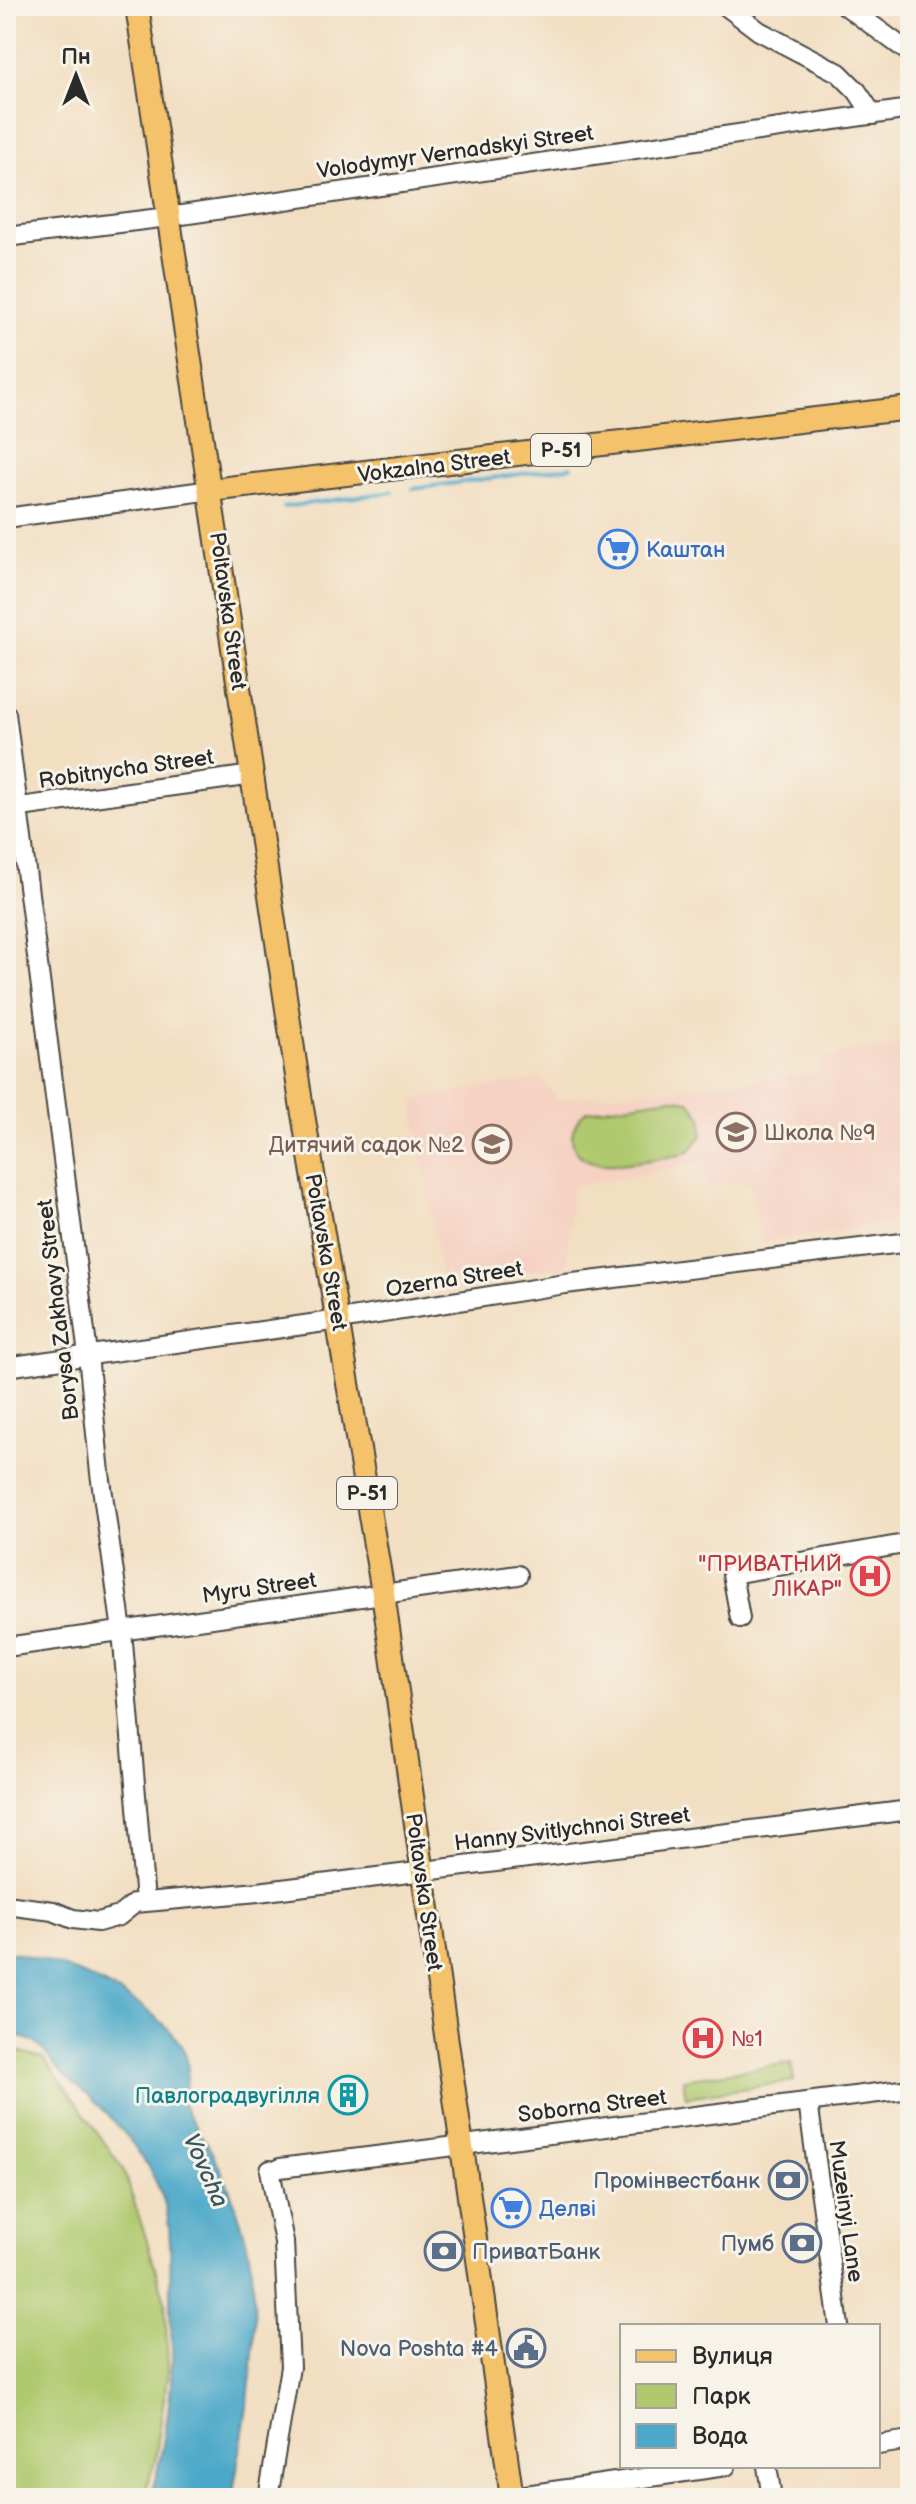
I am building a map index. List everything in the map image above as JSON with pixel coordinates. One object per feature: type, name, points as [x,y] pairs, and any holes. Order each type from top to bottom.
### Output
[{"type":"main road","name":"Poltavska Street","points":[[137,6],[300,1096],[383,1593],[510,2498]]},
{"type":"main road","name":"Vokzalna Street","points":[[211,490],[910,408]]},
{"type":"street","points":[[726,6],[759,31],[839,73],[857,91],[873,115]]},
{"type":"street","points":[[846,6],[910,53]]},
{"type":"street","name":"Volodymyr Vernadskyi Street","points":[[6,237],[168,217],[910,109]]},
{"type":"street","name":"Vokzalna Street","points":[[6,518],[211,490]]},
{"type":"street","name":"Borysa Zakhavy Street","points":[[6,714],[13,808],[88,1355],[100,1473],[122,1631],[145,1901]]},
{"type":"street","name":"Robitnycha Street","points":[[13,808],[253,775]]},
{"type":"street","name":"Ozerna Street","points":[[6,1367],[339,1320],[565,1284],[910,1242]]},
{"type":"street","points":[[740,1618],[732,1574],[910,1543]]},
{"type":"street","name":"Myru Street","points":[[6,1647],[518,1575]]},
{"type":"street","name":"Hanny Svitlychnoi Street","points":[[145,1901],[258,1892],[910,1810]]},
{"type":"street","points":[[6,1905],[53,1911],[73,1919],[98,1922],[119,1916],[135,1903],[145,1901]]},
{"type":"street","name":"Soborna Street","points":[[268,2498],[290,2367],[284,2242],[275,2169],[910,2089]]},
{"type":"street","name":"Muzeinyi Lane","points":[[808,2102],[839,2324]]},
{"type":"street","points":[[880,2445],[910,2440]]},
{"type":"street","points":[[510,2498],[712,2468]]},
{"type":"street","points":[[767,2468],[772,2498]]},
{"type":"shaded area","name":"Школа №9","points":[[910,1043],[910,1220],[761,1243],[749,1182],[706,1188],[701,1163],[572,1187],[567,1267],[441,1280],[413,1099],[541,1078],[558,1100],[820,1073],[819,1057]]},
{"type":"green space","points":[[670,1098],[689,1101],[702,1117],[702,1136],[689,1151],[635,1163],[600,1164],[586,1160],[576,1151],[573,1130],[586,1111]]},
{"type":"green space","points":[[6,2048],[43,2058],[77,2103],[123,2169],[146,2238],[165,2301],[168,2370],[155,2461],[143,2498],[6,2498]]},
{"type":"green space","points":[[791,2063],[794,2081],[686,2097],[683,2079]]},
{"type":"water","name":"Vovcha","points":[[6,1951],[79,1974],[131,2000],[172,2032],[184,2051],[188,2071],[183,2105],[215,2158],[230,2191],[250,2258],[254,2292],[252,2361],[232,2498],[150,2498],[165,2432],[172,2366],[170,2241],[163,2200],[145,2161],[103,2109],[62,2074],[39,2046],[21,2036],[6,2033]]},
{"type":"waterway","points":[[413,489],[571,467]]},
{"type":"waterway","points":[[284,507],[392,492]]},
{"type":"place","name":"Каштан","points":[[618,549]]},
{"type":"place","name":"Школа №9","points":[[736,1132]]},
{"type":"place","name":"Дитячий садок №2","points":[[492,1144]]},
{"type":"place","name":"\"ПРИВАТНИЙ ЛІКАР\"","points":[[870,1576]]},
{"type":"place","name":"№1","points":[[703,2038]]},
{"type":"place","name":"Павлоградвугілля","points":[[348,2095]]},
{"type":"place","name":"Промінвестбанк","points":[[788,2180]]},
{"type":"place","name":"Делві","points":[[511,2208]]},
{"type":"place","name":"Пумб","points":[[802,2243]]},
{"type":"place","name":"ПриватБанк","points":[[444,2251]]},
{"type":"place","name":"Nova Poshta #4","points":[[526,2348]]}]
